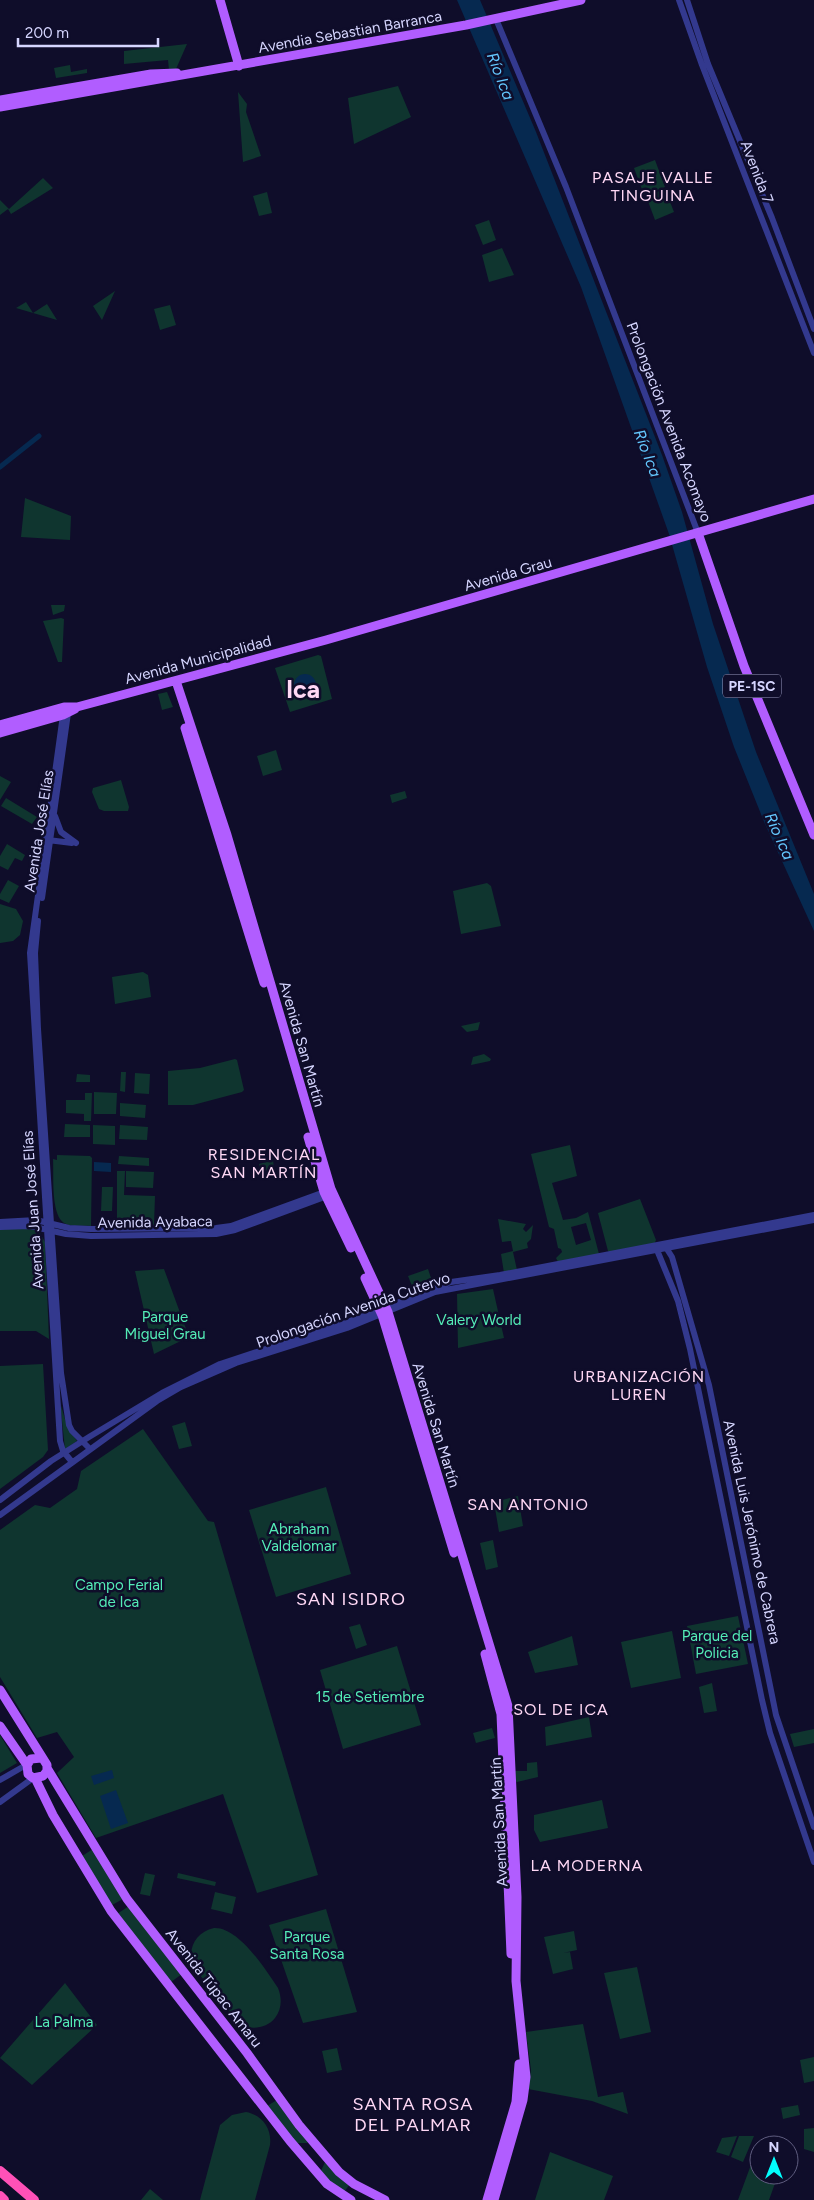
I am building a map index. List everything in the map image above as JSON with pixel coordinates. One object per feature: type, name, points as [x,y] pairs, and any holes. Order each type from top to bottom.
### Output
[{"type":"highway","points":[[0,2171],[34,2200]]},
{"type":"highway","points":[[0,2196],[4,2200]]},
{"type":"main road","points":[[220,0],[239,66]]},
{"type":"main road","name":"Avendia Sebastian Barranca","points":[[187,73],[239,66],[494,20],[581,0]]},
{"type":"main road","points":[[0,100],[151,74],[187,73]]},
{"type":"main road","points":[[0,107],[187,73]]},
{"type":"main road","name":"Avenida Grau","points":[[326,640],[814,499]]},
{"type":"main road","name":"Prolongación Avenida Acomayo","points":[[694,534],[744,666],[814,835]]},
{"type":"main road","name":"Avenida Municipalidad","points":[[65,712],[77,707],[326,640]]},
{"type":"main road","name":"Avenida San Martín","points":[[174,681],[227,835],[329,1193],[383,1311],[508,1706],[517,1897],[516,1981],[526,2077],[523,2100],[494,2200]]},
{"type":"main road","points":[[0,725],[65,712]]},
{"type":"main road","points":[[0,733],[65,712]]},
{"type":"main road","name":"Avenida San Martín","points":[[383,1311],[500,1705],[510,1899],[511,1988],[520,2071],[516,2102],[487,2200]]},
{"type":"main road","points":[[0,1690],[47,1768],[43,1776],[34,1778]]},
{"type":"main road","points":[[0,1726],[26,1765],[28,1774],[34,1778],[53,1815],[111,1910],[290,2141],[327,2184],[351,2200]]},
{"type":"main road","points":[[26,1765],[31,1759],[41,1758]]},
{"type":"main road","name":"Avenida Túpac Amaru","points":[[47,1768],[127,1899],[247,2053],[299,2126],[333,2166],[346,2178],[385,2200]]},
{"type":"street","name":"Avenida 7","points":[[679,0],[702,65],[814,353]]},
{"type":"street","name":"Avenida 7","points":[[687,0],[708,64],[772,218],[814,329]]},
{"type":"street","name":"Prolongación Avenida Acomayo","points":[[494,20],[566,187],[694,534]]},
{"type":"street","name":"Avenida José Elías","points":[[48,840],[55,812],[65,712]]},
{"type":"street","name":"Avenida José Elías","points":[[33,953],[65,712]]},
{"type":"street","points":[[48,840],[76,843],[61,832],[55,812]]},
{"type":"street","name":"Avenida Juan José Elías","points":[[33,953],[51,1245],[60,1441],[64,1453]]},
{"type":"street","name":"Avenida Ayabaca","points":[[0,1227],[50,1227],[67,1231],[192,1229],[231,1226],[329,1193]]},
{"type":"street","points":[[30,1226],[41,1231],[51,1245],[67,1231],[48,1207],[44,1214],[36,1220]]},
{"type":"street","name":"Prolongación Avenida Cutervo","points":[[1,1500],[83,1441],[162,1393],[220,1364],[383,1311],[451,1282],[665,1245],[814,1215]]},
{"type":"street","name":"Avenida Ayabaca","points":[[0,1222],[36,1220],[50,1227]]},
{"type":"street","name":"Prolongación Avenida Cutervo","points":[[0,1515],[157,1401],[181,1387],[236,1363],[435,1292],[657,1250],[665,1245],[681,1245],[814,1220]]},
{"type":"street","name":"Avenida Juan José Elías","points":[[51,1245],[66,1413],[72,1431],[90,1450]]},
{"type":"street","name":"Avenida Luis Jerónimo de Cabrera","points":[[665,1245],[672,1256],[709,1385],[776,1715],[814,1826]]},
{"type":"street","points":[[672,1256],[676,1248],[681,1245]]},
{"type":"street","name":"Avenida Luis Jerónimo de Cabrera","points":[[657,1250],[683,1318],[770,1733],[814,1862]]},
{"type":"street","points":[[64,1453],[72,1462]]},
{"type":"street","points":[[1,1500],[8,1510]]},
{"type":"street","points":[[0,1780],[26,1765]]},
{"type":"street","points":[[0,1802],[34,1778]]},
{"type":"green space","points":[[187,44],[176,69],[169,70],[168,60],[124,64],[124,51]]},
{"type":"green space","points":[[70,65],[71,72],[87,69],[87,73],[56,78],[54,68]]},
{"type":"green space","points":[[398,86],[411,117],[354,144],[348,98]]},
{"type":"green space","points":[[238,92],[247,104],[246,112],[261,156],[243,162]]},
{"type":"green space","points":[[655,160],[665,187],[644,195],[634,168]]},
{"type":"green space","points":[[43,178],[53,188],[11,214],[8,209],[0,215],[0,200],[9,209]]},
{"type":"green space","points":[[665,189],[674,212],[655,220],[646,196]]},
{"type":"green space","points":[[267,192],[272,213],[259,216],[253,196]]},
{"type":"green space","points":[[489,220],[496,240],[483,245],[475,225]]},
{"type":"green space","points":[[502,248],[514,275],[489,282],[482,255]]},
{"type":"green space","points":[[115,291],[102,320],[93,306]]},
{"type":"green space","points":[[26,302],[33,313],[16,308]]},
{"type":"green space","points":[[47,304],[57,320],[33,313]]},
{"type":"green space","points":[[170,305],[176,325],[160,330],[154,309]]},
{"type":"green space","points":[[25,498],[71,516],[70,540],[21,537]]},
{"type":"green space","points":[[51,605],[65,605],[64,611],[53,615]]},
{"type":"green space","points":[[64,619],[62,662],[58,662],[43,621]]},
{"type":"green space","points":[[318,655],[321,656],[332,699],[290,712],[275,668]]},
{"type":"green space","points":[[167,692],[173,707],[162,710],[158,694]]},
{"type":"green space","points":[[276,750],[282,770],[263,776],[257,756]]},
{"type":"green space","points":[[0,776],[11,782],[0,800]]},
{"type":"green space","points":[[121,780],[129,807],[128,811],[104,811],[99,809],[92,792],[93,788]]},
{"type":"green space","points":[[405,791],[407,798],[392,803],[390,795]]},
{"type":"green space","points":[[6,798],[37,817],[32,824],[1,806]]},
{"type":"green space","points":[[7,844],[25,855],[22,861],[15,858],[8,870],[0,866],[0,856]]},
{"type":"green space","points":[[8,880],[19,886],[9,903],[0,899],[0,894]]},
{"type":"green space","points":[[487,883],[491,886],[501,926],[461,934],[453,891]]},
{"type":"green space","points":[[0,904],[16,909],[23,921],[20,935],[13,941],[0,943]]},
{"type":"green space","points":[[143,972],[148,975],[151,997],[115,1004],[112,977]]},
{"type":"green space","points":[[480,1022],[478,1030],[467,1032],[461,1026]]},
{"type":"green space","points":[[484,1054],[491,1059],[490,1061],[471,1065],[473,1057]]},
{"type":"green space","points":[[237,1060],[244,1090],[242,1092],[193,1105],[168,1105],[168,1071],[200,1068]]},
{"type":"green space","points":[[121,1072],[126,1072],[125,1092],[120,1091]]},
{"type":"green space","points":[[135,1073],[150,1074],[149,1094],[134,1093]]},
{"type":"green space","points":[[77,1074],[90,1075],[90,1082],[76,1082]]},
{"type":"green space","points":[[94,1092],[117,1093],[116,1114],[94,1114]]},
{"type":"green space","points":[[85,1093],[92,1093],[91,1121],[84,1121],[84,1114],[66,1113],[66,1100],[85,1100]]},
{"type":"green space","points":[[120,1103],[146,1105],[145,1118],[120,1116]]},
{"type":"green space","points":[[65,1124],[90,1125],[90,1137],[64,1137]]},
{"type":"green space","points":[[93,1125],[115,1126],[115,1145],[93,1144]]},
{"type":"green space","points":[[120,1125],[148,1127],[147,1140],[119,1139]]},
{"type":"green space","points":[[570,1145],[577,1176],[552,1183],[563,1220],[576,1218],[588,1212],[599,1254],[558,1262],[556,1258],[562,1252],[558,1248],[554,1229],[549,1227],[531,1154]],"holes":[[[586,1223],[591,1240],[576,1245],[571,1227]]]},
{"type":"green space","points":[[57,1155],[90,1156],[92,1158],[91,1226],[66,1224],[57,1214],[54,1195],[53,1159],[57,1160]]},
{"type":"green space","points":[[119,1156],[149,1158],[149,1166],[118,1164]]},
{"type":"green space","points":[[273,1160],[274,1169],[261,1172],[259,1164]]},
{"type":"green space","points":[[117,1171],[125,1171],[124,1195],[155,1196],[154,1225],[123,1224],[123,1226],[117,1226]]},
{"type":"green space","points":[[126,1171],[154,1172],[153,1188],[126,1187]]},
{"type":"green space","points":[[102,1187],[113,1187],[112,1211],[101,1211]]},
{"type":"green space","points":[[640,1199],[656,1240],[654,1245],[611,1253],[608,1251],[598,1213]]},
{"type":"green space","points":[[498,1219],[526,1224],[523,1229],[526,1232],[533,1225],[531,1239],[527,1243],[528,1248],[513,1252],[517,1270],[504,1273],[501,1254],[513,1251],[511,1241],[502,1242]]},
{"type":"green space","points":[[31,1228],[40,1233],[45,1242],[49,1339],[36,1331],[0,1331],[0,1229]]},
{"type":"green space","name":"Parque Miguel Grau","points":[[164,1269],[189,1337],[154,1354],[135,1271]]},
{"type":"green space","points":[[428,1269],[431,1278],[412,1286],[408,1276]]},
{"type":"green space","name":"Valery World","points":[[493,1289],[504,1338],[458,1348],[457,1294]]},
{"type":"green space","points":[[43,1364],[48,1450],[43,1457],[0,1489],[0,1366]]},
{"type":"green space","points":[[60,1402],[67,1426],[77,1441],[65,1449]]},
{"type":"green space","points":[[185,1422],[192,1446],[179,1449],[172,1426]]},
{"type":"green space","name":"Campo Ferial de Ica","points":[[143,1429],[208,1521],[214,1522],[318,1875],[257,1893],[223,1794],[96,1838],[57,1773],[74,1757],[57,1732],[37,1738],[0,1677],[0,1530],[35,1505],[50,1508],[77,1489],[81,1471]]},
{"type":"green space","name":"Abraham Valdelomar","points":[[326,1487],[351,1574],[276,1597],[249,1510]]},
{"type":"green space","points":[[518,1496],[523,1526],[499,1532],[494,1502]]},
{"type":"green space","points":[[493,1540],[498,1567],[486,1570],[480,1543]]},
{"type":"green space","name":"Parque del Policia","points":[[738,1616],[748,1664],[696,1674],[687,1626]]},
{"type":"green space","points":[[360,1624],[367,1645],[356,1649],[349,1627]]},
{"type":"green space","points":[[672,1631],[681,1678],[631,1688],[621,1642]]},
{"type":"green space","points":[[572,1636],[578,1665],[535,1673],[528,1652]]},
{"type":"green space","name":"15 de Setiembre","points":[[397,1646],[421,1725],[343,1749],[320,1670]]},
{"type":"green space","points":[[712,1683],[717,1711],[704,1713],[699,1687]]},
{"type":"green space","points":[[589,1717],[592,1737],[546,1746],[545,1727]]},
{"type":"green space","points":[[492,1728],[495,1738],[476,1743],[473,1733]]},
{"type":"green space","points":[[814,1729],[814,1743],[794,1747],[790,1734]]},
{"type":"green space","points":[[0,1735],[17,1763],[0,1773]]},
{"type":"green space","points":[[537,1762],[538,1777],[515,1781],[514,1771],[527,1771],[527,1763]]},
{"type":"green space","points":[[602,1800],[608,1828],[540,1842],[534,1830],[534,1815]]},
{"type":"green space","points":[[93,1849],[123,1899],[112,1905],[82,1856]]},
{"type":"green space","points":[[145,1873],[155,1875],[150,1896],[140,1894]]},
{"type":"green space","points":[[178,1873],[216,1882],[215,1886],[177,1878]]},
{"type":"green space","points":[[215,1892],[236,1897],[232,1914],[211,1909]]},
{"type":"green space","points":[[129,1906],[182,1974],[171,1982],[117,1914]]},
{"type":"green space","name":"Parque Santa Rosa","points":[[326,1909],[357,2012],[303,2023],[269,1925]]},
{"type":"green space","points":[[214,1928],[233,1934],[242,1942],[259,1960],[278,1988],[281,2000],[280,2007],[275,2018],[268,2024],[254,2028],[240,2024],[193,1966],[191,1953],[194,1942],[202,1933]]},
{"type":"green space","points":[[574,1931],[577,1950],[563,1953],[570,1952],[573,1969],[553,1974],[544,1937]]},
{"type":"green space","points":[[637,1967],[651,2032],[620,2039],[604,1973]]},
{"type":"green space","name":"La Palma","points":[[65,1983],[97,2025],[32,2085],[0,2058]]},
{"type":"green space","points":[[583,2024],[598,2097],[623,2092],[628,2114],[592,2101],[528,2089],[531,2070],[526,2032]]},
{"type":"green space","points":[[337,2048],[342,2070],[327,2073],[322,2051]]},
{"type":"green space","points":[[814,2057],[814,2081],[804,2083],[800,2060]]},
{"type":"green space","points":[[277,2100],[309,2141],[307,2143],[295,2143],[267,2106]]},
{"type":"green space","points":[[798,2105],[800,2115],[783,2119],[781,2108]]},
{"type":"green space","points":[[246,2112],[257,2116],[265,2123],[270,2139],[255,2200],[200,2200],[220,2125],[232,2115]]},
{"type":"green space","points":[[814,2128],[814,2152],[804,2149],[804,2129]]},
{"type":"green space","points":[[737,2136],[729,2156],[716,2152],[722,2138]]},
{"type":"green space","points":[[739,2136],[749,2136],[749,2148],[743,2162],[731,2157]]},
{"type":"green space","points":[[550,2152],[613,2176],[604,2200],[535,2200]]},
{"type":"green space","points":[[326,2160],[351,2183],[343,2193],[320,2173]]},
{"type":"green space","points":[[749,2170],[749,2185],[774,2185],[769,2200],[738,2200]]},
{"type":"green space","points":[[150,2189],[163,2200],[141,2200]]},
{"type":"water","name":"Río Ica","points":[[457,0],[480,0],[536,132],[662,455],[682,512],[713,624],[756,752],[814,894],[814,931],[765,824],[734,747],[707,667],[669,534],[581,287]]},
{"type":"water","points":[[301,674],[309,674],[316,681],[316,689],[309,696],[301,696],[294,689],[294,681]]},
{"type":"water","points":[[94,1162],[111,1163],[111,1172],[94,1171]]},
{"type":"water","points":[[112,1770],[114,1778],[94,1785],[91,1776]]},
{"type":"water","points":[[116,1790],[128,1823],[111,1829],[100,1796]]},
{"type":"waterway","points":[[0,467],[39,436]]},
{"type":"district","name":"PASAJE VALLE TINGUINA","points":[[653,186]]},
{"type":"district","name":"Ica","points":[[303,689]]},
{"type":"district","name":"RESIDENCIAL SAN MARTÍN","points":[[264,1163]]},
{"type":"district","name":"URBANIZACIÓN LUREN","points":[[639,1385]]},
{"type":"district","name":"SAN ANTONIO","points":[[528,1504]]},
{"type":"district","name":"SAN ISIDRO","points":[[351,1599]]},
{"type":"district","name":"SOL DE ICA","points":[[561,1709]]},
{"type":"district","name":"LA MODERNA","points":[[587,1865]]},
{"type":"district","name":"SANTA ROSA DEL PALMAR","points":[[413,2114]]}]
